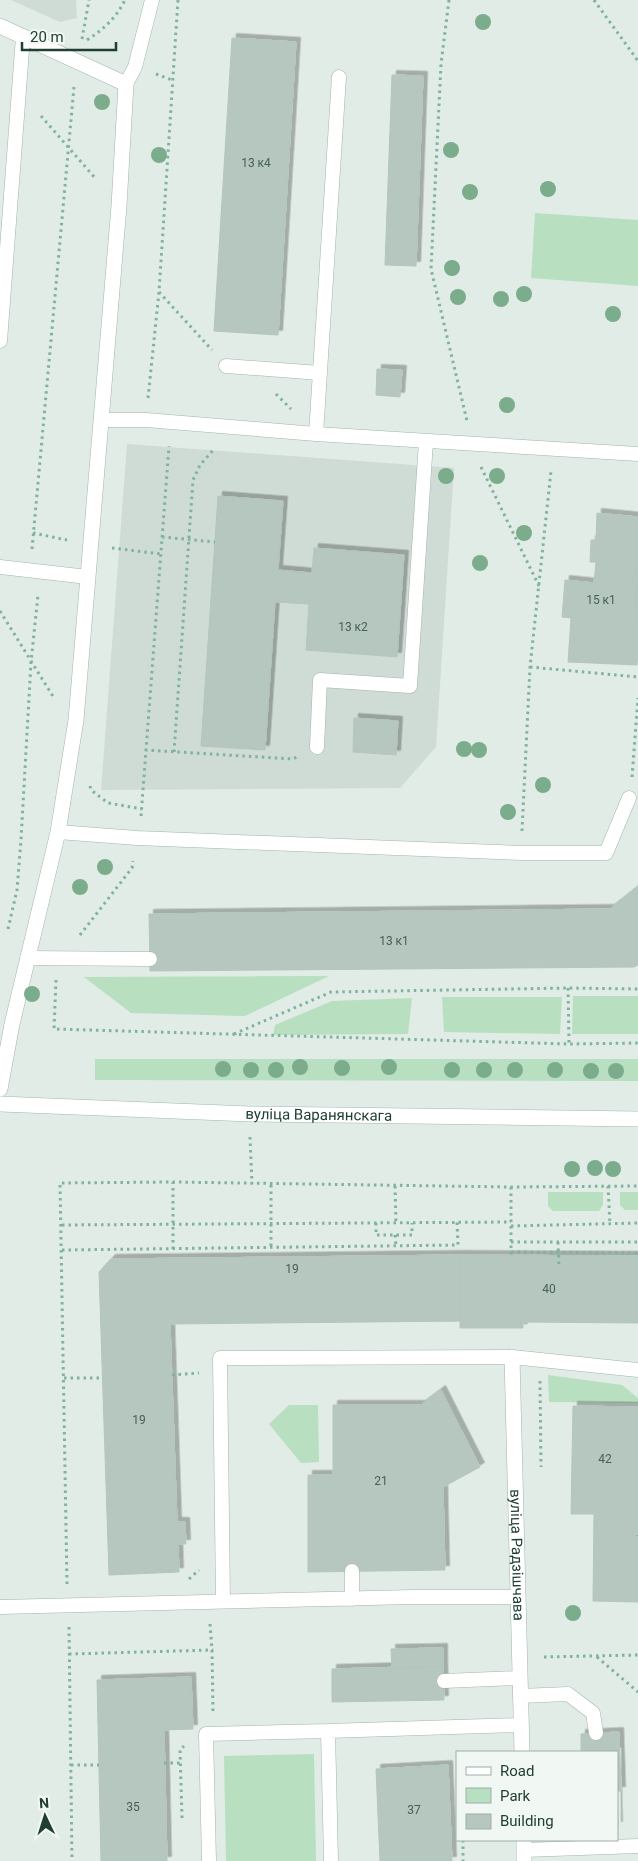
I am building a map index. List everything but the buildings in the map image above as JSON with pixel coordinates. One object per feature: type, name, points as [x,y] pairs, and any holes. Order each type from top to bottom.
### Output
[{"type":"street","points":[[0,26],[126,84],[119,206],[76,720],[58,832],[12,1024],[0,1089]]},
{"type":"street","name":"вуліца Варанянскага","points":[[0,1104],[250,1114],[638,1119]]},
{"type":"street","name":"вуліца Радзішчава","points":[[512,1357],[522,1751]]},
{"type":"lane","points":[[126,84],[135,67],[152,0]]},
{"type":"lane","points":[[0,341],[23,37]]},
{"type":"lane","points":[[316,434],[339,77]]},
{"type":"lane","points":[[226,366],[320,373]]},
{"type":"lane","points":[[102,420],[146,420],[316,434],[638,454]]},
{"type":"lane","points":[[317,747],[320,680],[410,686],[426,441]]},
{"type":"lane","points":[[0,567],[88,577]]},
{"type":"lane","points":[[58,832],[137,838],[521,853],[606,853],[630,798]]},
{"type":"lane","points":[[28,958],[150,959]]},
{"type":"lane","points":[[223,1601],[220,1358],[512,1357],[638,1370]]},
{"type":"lane","points":[[352,1571],[352,1599]]},
{"type":"lane","points":[[0,1606],[518,1597]]},
{"type":"lane","points":[[444,1680],[519,1678]]},
{"type":"lane","points":[[520,1696],[568,1694],[593,1713],[596,1734]]},
{"type":"lane","points":[[209,1861],[206,1734],[521,1725]]},
{"type":"lane","points":[[328,1731],[331,1861]]},
{"type":"lane","points":[[524,1850],[638,1846]]},
{"type":"path","points":[[82,43],[89,0]]},
{"type":"path","points":[[82,43],[99,33],[116,16],[125,0]]},
{"type":"path","points":[[178,0],[159,292],[146,420],[170,433],[142,809],[132,868],[56,967],[54,1029],[569,1044],[638,1043]]},
{"type":"path","points":[[448,0],[440,64],[431,270],[474,455],[539,586]]},
{"type":"path","points":[[594,0],[638,61]]},
{"type":"path","points":[[74,39],[82,43]]},
{"type":"path","points":[[31,571],[77,62]]},
{"type":"path","points":[[19,92],[119,206]]},
{"type":"path","points":[[159,292],[226,366]]},
{"type":"path","points":[[250,368],[316,434]]},
{"type":"path","points":[[174,752],[193,480],[200,465],[217,446]]},
{"type":"path","points":[[521,853],[530,667],[554,448]]},
{"type":"path","points":[[162,537],[215,542]]},
{"type":"path","points":[[6,937],[16,890],[21,840],[31,662],[38,592]]},
{"type":"path","points":[[0,611],[50,694]]},
{"type":"path","points":[[530,667],[638,677]]},
{"type":"path","points":[[633,765],[638,698]]},
{"type":"path","points":[[145,750],[293,759],[317,747]]},
{"type":"path","points":[[89,782],[91,790],[108,803],[142,809]]},
{"type":"path","points":[[232,1035],[331,992],[568,988],[638,989]]},
{"type":"path","points":[[568,988],[569,1044]]},
{"type":"path","points":[[250,1114],[252,1184]]},
{"type":"path","points":[[72,1861],[60,1182],[173,1182],[511,1188],[638,1186]]},
{"type":"path","points":[[172,1249],[173,1182]]},
{"type":"path","points":[[271,1185],[271,1247]]},
{"type":"path","points":[[395,1186],[396,1223]]},
{"type":"path","points":[[608,1186],[610,1224]]},
{"type":"path","points":[[511,1188],[511,1253],[638,1253]]},
{"type":"path","points":[[62,1225],[457,1222],[511,1224],[638,1223]]},
{"type":"path","points":[[62,1250],[458,1245],[457,1222]]},
{"type":"path","points":[[376,1223],[376,1235],[412,1234],[412,1223]]},
{"type":"path","points":[[396,1235],[396,1246]]},
{"type":"path","points":[[511,1242],[638,1242]]},
{"type":"path","points":[[558,1242],[559,1268]]},
{"type":"path","points":[[172,1375],[199,1373],[203,1366]]},
{"type":"path","points":[[64,1378],[102,1378]]},
{"type":"path","points":[[186,1582],[204,1565]]},
{"type":"path","points":[[69,1654],[212,1650],[214,1713]]},
{"type":"path","points":[[519,1657],[638,1655]]},
{"type":"path","points":[[596,1656],[638,1692]]},
{"type":"path","points":[[183,1822],[180,1750],[186,1744]]},
{"type":"path","points":[[164,1763],[180,1763]]},
{"type":"path","points":[[71,1765],[99,1765]]},
{"type":"path","points":[[463,1841],[463,1861]]},
{"type":"shaded area","points":[[11,0],[76,0],[77,18],[60,22]]},
{"type":"shaded area","points":[[127,444],[454,468],[436,747],[400,788],[101,790]]},
{"type":"green space","points":[[535,213],[638,220],[638,286],[531,278]]},
{"type":"green space","points":[[329,976],[245,1016],[131,1013],[84,977]]},
{"type":"green space","points":[[573,996],[638,996],[638,1034],[572,1034]]},
{"type":"green space","points":[[442,997],[562,997],[560,1034],[444,1032]]},
{"type":"green space","points":[[412,998],[408,1034],[273,1035],[275,1025],[332,1001]]},
{"type":"green space","points":[[95,1059],[638,1059],[638,1081],[95,1080]]},
{"type":"green space","points":[[548,1192],[603,1192],[603,1205],[599,1211],[553,1211],[548,1206]]},
{"type":"green space","points":[[620,1192],[638,1192],[638,1210],[625,1210],[620,1205]]},
{"type":"green space","points":[[548,1375],[622,1385],[638,1398],[638,1403],[549,1402]]},
{"type":"green space","points":[[289,1405],[318,1405],[319,1462],[301,1463],[269,1424]]},
{"type":"green space","points":[[314,1754],[316,1861],[226,1861],[224,1756]]}]
